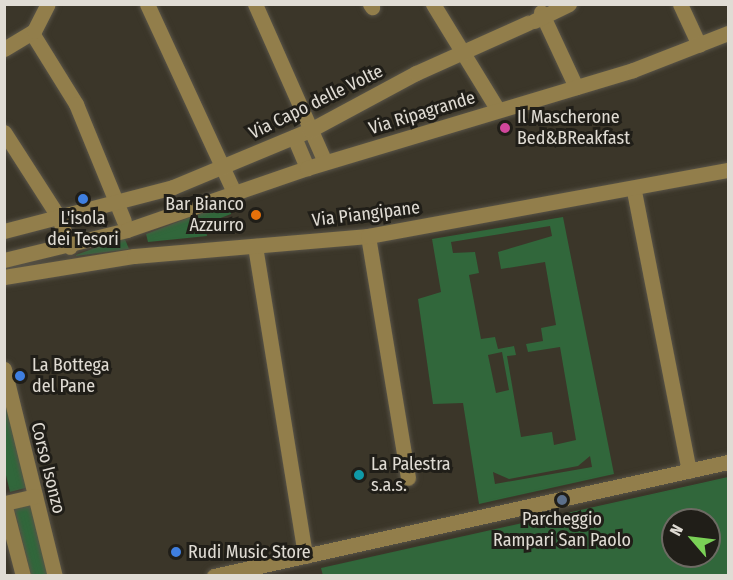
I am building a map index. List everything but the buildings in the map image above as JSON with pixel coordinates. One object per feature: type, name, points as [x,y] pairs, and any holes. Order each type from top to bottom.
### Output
[{"type":"street","points":[[4,49],[32,33],[48,4]]},
{"type":"street","points":[[147,4],[234,192]]},
{"type":"street","points":[[255,4],[325,162]]},
{"type":"street","points":[[433,4],[498,110]]},
{"type":"street","name":"Via Capo delle Volte","points":[[4,231],[116,203],[222,166],[310,130],[462,50],[569,4]]},
{"type":"street","points":[[680,4],[699,45]]},
{"type":"street","points":[[536,18],[576,87]]},
{"type":"street","points":[[32,33],[76,104],[126,226]]},
{"type":"street","name":"Via Ripagrande","points":[[70,247],[126,226],[325,162],[576,87],[729,33]]},
{"type":"street","points":[[4,132],[58,216],[70,247],[4,260]]},
{"type":"street","points":[[294,137],[307,168]]},
{"type":"street","name":"Via Piangipane","points":[[4,277],[134,256],[368,236],[634,191],[729,170]]},
{"type":"street","points":[[634,191],[689,471]]},
{"type":"street","points":[[368,236],[408,478]]},
{"type":"street","points":[[255,246],[305,556]]},
{"type":"street","name":"Corso Isonzo","points":[[4,369],[55,576]]},
{"type":"street","points":[[214,576],[729,462]]},
{"type":"street","points":[[22,576],[5,503],[35,496]]},
{"type":"street","points":[[237,576],[305,556]]},
{"type":"green space","points":[[230,202],[231,214],[205,224],[207,236],[148,242],[146,234]]},
{"type":"green space","points":[[563,217],[614,474],[479,504],[463,403],[433,404],[418,299],[441,292],[432,239]],"holes":[[[550,226],[552,236],[498,252],[501,269],[545,262],[556,325],[541,328],[543,341],[526,344],[528,352],[560,347],[576,440],[554,445],[552,432],[521,437],[507,356],[516,355],[514,346],[498,349],[495,337],[481,339],[469,275],[479,273],[475,252],[453,253],[451,242]],[[502,352],[509,390],[496,393],[488,355]],[[590,456],[592,467],[495,484],[493,472],[509,479],[578,466]]]},
{"type":"green space","points":[[124,237],[129,249],[76,256],[76,255]]},
{"type":"green space","points":[[4,396],[29,487],[10,492],[5,471]]},
{"type":"green space","points":[[728,477],[728,575],[323,576],[321,568]]},
{"type":"green space","points":[[32,504],[50,575],[31,575],[14,508]]},
{"type":"place","name":"Il Mascherone Bed&BReakfast","points":[[505,128]]},
{"type":"place","name":"L'isola dei Tesori","points":[[83,199]]},
{"type":"place","name":"Bar Bianco Azzurro","points":[[256,215]]},
{"type":"place","name":"La Bottega del Pane","points":[[20,376]]},
{"type":"place","name":"La Palestra s.a.s.","points":[[359,475]]},
{"type":"place","name":"Parcheggio Rampari San Paolo","points":[[562,500]]},
{"type":"place","name":"Rudi Music Store","points":[[176,552]]}]
